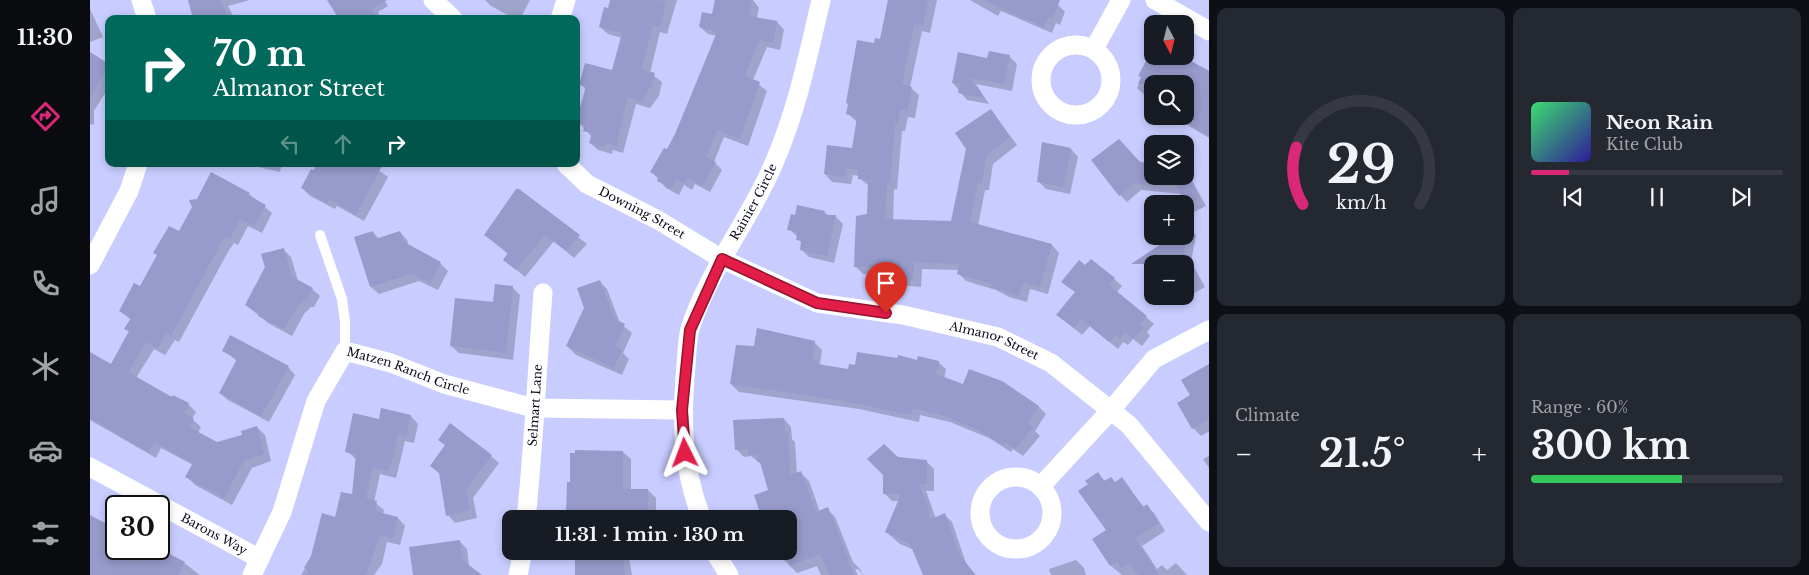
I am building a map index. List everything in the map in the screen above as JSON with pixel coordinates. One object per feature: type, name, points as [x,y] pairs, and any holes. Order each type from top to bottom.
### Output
[{"type":"street","points":[[141,0],[147,15]]},
{"type":"street","points":[[433,0],[449,15]]},
{"type":"street","points":[[561,15],[566,0]]},
{"type":"street","name":"Rainier Circle","points":[[698,510],[685,453],[682,410],[690,330],[722,259],[774,165],[799,98],[821,0]]},
{"type":"street","points":[[1094,49],[1121,0]]},
{"type":"street","points":[[1155,0],[1209,31]]},
{"type":"street","points":[[90,265],[129,191],[137,167]]},
{"type":"street","name":"Downing Street","points":[[569,167],[587,184],[658,220],[722,259]]},
{"type":"street","name":"Almanor Street","points":[[722,259],[817,303],[903,315],[998,337],[1051,362],[1129,425],[1209,522]]},
{"type":"street","name":"Selmart Lane","points":[[527,510],[534,442],[534,408],[543,293]]},
{"type":"street","points":[[1041,486],[1111,410],[1154,359],[1209,330]]},
{"type":"street","name":"Matzen Ranch Circle","points":[[256,567],[282,512],[316,401],[345,351],[391,363],[444,384],[534,408],[682,410]]},
{"type":"street","name":"Barons Way","points":[[90,467],[256,567]]},
{"type":"street","points":[[518,575],[521,560]]},
{"type":"street","points":[[720,560],[729,575]]},
{"type":"lane","points":[[320,234],[342,299],[345,322],[345,351]]},
{"type":"building","points":[[188,0],[220,0],[227,15],[192,15]]},
{"type":"building","points":[[327,0],[387,0],[372,10],[375,15],[336,15]]},
{"type":"building","points":[[610,0],[657,0],[666,2],[660,27],[653,25],[641,69],[655,73],[651,89],[649,88],[642,101],[628,97],[616,146],[605,143],[604,147],[589,143],[592,133],[583,131],[585,125],[580,123],[580,108],[586,86],[580,85],[580,81],[585,63],[612,70],[622,33],[599,27],[604,7],[608,8]]},
{"type":"building","points":[[715,0],[752,0],[749,16],[777,21],[773,43],[759,40],[745,76],[760,82],[740,139],[717,130],[706,157],[716,162],[702,186],[687,178],[684,183],[676,179],[671,188],[657,181],[659,177],[650,172],[664,148],[667,149],[675,134],[717,32],[699,27],[702,12],[712,14]]},
{"type":"building","points":[[888,0],[928,0],[923,26],[914,24],[902,84],[912,87],[907,111],[900,110],[898,124],[895,124],[890,183],[887,182],[885,219],[951,221],[966,149],[955,133],[991,109],[1010,137],[986,156],[982,183],[978,183],[970,222],[1052,244],[1040,287],[1023,282],[1019,296],[991,287],[992,284],[957,274],[959,264],[914,262],[913,280],[890,278],[891,268],[854,267],[856,216],[867,214],[868,180],[858,179],[858,170],[846,168],[844,177],[824,174],[827,145],[852,148],[857,117],[846,114],[848,104],[846,103],[857,40],[874,43],[875,38],[880,39]]},
{"type":"building","points":[[983,0],[1060,0],[1052,19],[1048,17],[1044,27]]},
{"type":"building","points":[[989,51],[1010,55],[1004,84],[970,78],[984,98],[958,93],[960,84],[952,83],[958,52],[987,58]]},
{"type":"building","points":[[90,52],[105,61],[105,71],[90,98]]},
{"type":"building","points":[[1194,63],[1209,71],[1209,136],[1190,125],[1194,125],[1194,75],[1144,75],[1144,84],[1138,84],[1141,77],[1138,76],[1144,65],[1194,65]]},
{"type":"building","points":[[1119,139],[1140,162],[1144,162],[1144,185],[1134,184],[1119,196],[1091,160]]},
{"type":"building","points":[[1042,142],[1071,148],[1063,187],[1037,182]]},
{"type":"building","points":[[316,167],[381,167],[356,215],[329,199],[327,203],[301,188],[311,169],[314,170]]},
{"type":"building","points":[[211,172],[250,193],[248,195],[266,205],[254,226],[240,219],[230,238],[226,236],[221,243],[171,336],[167,333],[157,348],[146,342],[128,372],[172,397],[173,395],[189,403],[184,413],[194,419],[189,427],[217,442],[242,435],[241,431],[257,426],[264,454],[244,460],[224,498],[185,477],[193,463],[154,442],[148,452],[90,418],[90,352],[111,364],[129,331],[124,329],[131,318],[119,311],[134,283],[140,286],[157,255],[153,253],[169,226],[179,231],[192,207],[189,200],[197,199]]},
{"type":"building","points":[[1176,185],[1193,185],[1200,198],[1194,201],[1194,195],[1180,195]]},
{"type":"building","points":[[516,189],[519,189],[580,235],[566,251],[545,235],[516,270],[503,260],[508,253],[484,235]]},
{"type":"building","points":[[797,205],[825,211],[824,215],[836,215],[827,256],[800,250],[801,241],[796,240],[798,232],[787,230],[791,214],[795,215]]},
{"type":"building","points":[[373,231],[375,239],[400,231],[404,242],[441,262],[430,283],[411,274],[370,287],[354,237]]},
{"type":"building","points":[[1160,245],[1185,245],[1185,255],[1144,255]]},
{"type":"building","points":[[284,248],[291,276],[313,288],[306,300],[303,300],[297,307],[284,329],[258,316],[259,314],[245,305],[265,267],[261,254]]},
{"type":"building","points":[[1144,255],[1144,264],[1131,264]]},
{"type":"building","points":[[1091,259],[1115,278],[1109,285],[1147,316],[1140,324],[1144,327],[1133,339],[1125,332],[1120,339],[1115,335],[1109,342],[1081,319],[1074,328],[1056,315],[1075,292],[1061,282],[1079,260],[1085,265]]},
{"type":"building","points":[[600,280],[615,319],[625,324],[615,347],[622,350],[614,368],[566,346],[584,308],[577,288]]},
{"type":"building","points":[[495,284],[513,286],[506,353],[450,346],[455,298],[493,302]]},
{"type":"building","points":[[757,328],[815,341],[812,359],[818,360],[817,364],[848,369],[849,364],[855,365],[857,352],[897,358],[898,355],[917,360],[918,356],[939,361],[936,374],[963,384],[969,369],[1002,381],[1039,406],[1027,423],[1033,427],[1015,449],[1005,442],[1003,445],[980,431],[942,415],[913,408],[911,415],[839,400],[730,384],[736,345],[754,346]]},
{"type":"building","points":[[230,335],[289,366],[261,416],[219,393],[237,359],[222,351]]},
{"type":"building","points":[[1209,364],[1209,419],[1192,429],[1177,403],[1190,395],[1181,380]]},
{"type":"building","points":[[381,408],[411,415],[406,436],[398,434],[389,471],[373,467],[366,498],[377,501],[375,511],[398,517],[393,538],[380,535],[366,575],[306,575],[309,570],[304,568],[311,556],[322,513],[335,517],[341,492],[352,494],[356,455],[345,452],[353,413],[379,419]]},
{"type":"building","points":[[784,418],[785,433],[788,433],[790,475],[801,471],[816,512],[828,507],[854,575],[830,575],[820,554],[789,566],[789,560],[797,560],[797,510],[759,510],[754,495],[768,490],[760,462],[757,462],[757,455],[748,455],[748,449],[735,450],[733,420]]},
{"type":"building","points":[[450,423],[492,455],[466,490],[470,510],[446,516],[439,473],[430,466],[445,445],[438,440]]},
{"type":"building","points":[[884,444],[898,457],[927,460],[927,484],[919,484],[929,510],[929,520],[945,513],[959,554],[975,575],[923,575],[910,544],[885,532],[901,494],[883,494],[883,475],[867,459]]},
{"type":"building","points":[[575,450],[623,451],[623,489],[648,489],[648,510],[566,510],[567,482],[570,482],[570,453],[575,453]]},
{"type":"building","points":[[1098,472],[1104,481],[1111,477],[1115,482],[1122,477],[1143,507],[1147,504],[1159,523],[1135,538],[1159,575],[1138,575],[1129,563],[1122,568],[1117,562],[1110,566],[1092,539],[1106,530],[1078,491],[1088,484],[1085,481]]},
{"type":"building","points":[[90,515],[105,523],[105,560],[170,560],[170,554],[185,562],[178,575],[90,575]]},
{"type":"building","points":[[460,540],[462,560],[482,575],[413,575],[409,547]]},
{"type":"building","points":[[575,560],[624,560],[625,575],[575,575]]},
{"type":"route","points":[[685,453],[682,410],[690,330],[722,259],[817,303],[886,313]]}]
